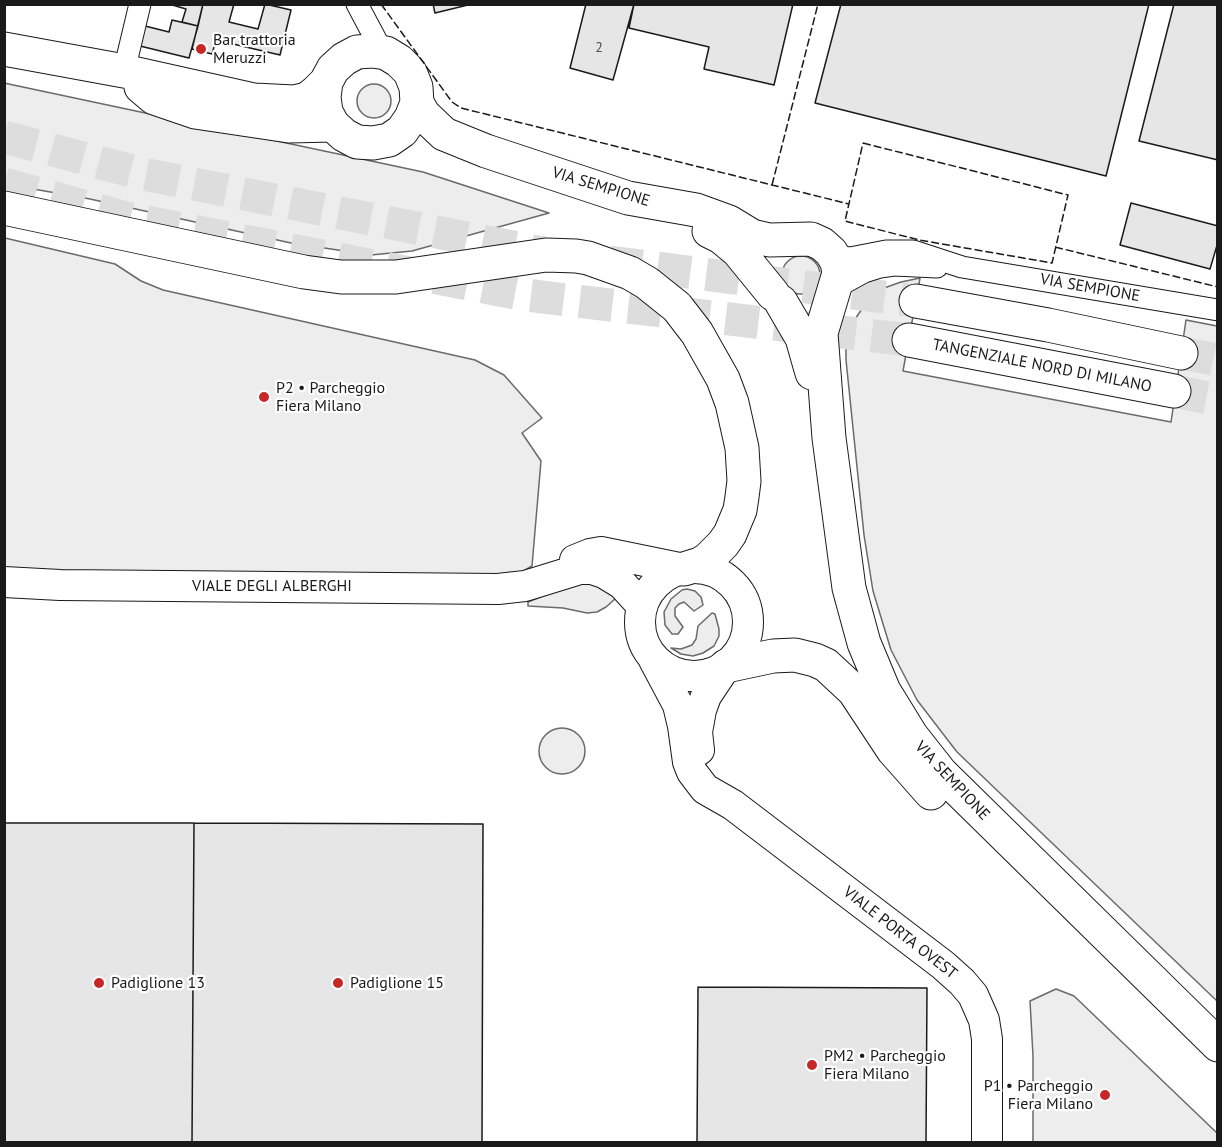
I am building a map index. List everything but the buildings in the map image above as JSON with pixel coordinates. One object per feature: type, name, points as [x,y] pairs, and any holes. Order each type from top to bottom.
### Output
[{"type":"main road","points":[[4,49],[124,71],[254,99],[294,102],[307,99],[326,82],[333,69],[344,59],[366,51],[383,52],[399,61],[410,72],[416,87],[417,103],[402,131],[388,140],[373,143],[357,142],[344,135],[333,125],[326,112],[324,97],[326,82]]},
{"type":"main road","points":[[124,71],[154,98],[195,112],[289,126],[333,125]]},
{"type":"main road","name":"VIA SEMPIONE","points":[[417,103],[424,115],[444,134],[486,151],[628,198],[705,212],[729,222],[752,236],[769,240],[811,239],[822,243],[831,252],[837,262],[839,273],[821,333],[829,438],[849,588],[864,643],[879,680],[896,712],[941,773],[1218,1045]]},
{"type":"main road","name":"VIA SEMPIONE","points":[[388,140],[417,144],[471,168],[621,215],[639,219],[671,221],[709,231],[721,237],[738,251],[777,298],[802,338],[829,438]]},
{"type":"main road","points":[[4,208],[304,272],[341,277],[396,277],[546,255],[588,258],[630,273],[647,283],[677,307],[697,333],[723,379],[732,403],[742,448],[744,482],[742,497],[740,510],[730,534],[708,559],[700,564],[684,568]]},
{"type":"main road","points":[[799,238],[777,249],[770,259],[768,277],[777,298],[791,308],[813,308],[824,303],[833,292]]},
{"type":"main road","points":[[916,301],[1181,353]]},
{"type":"main road","name":"TANGENZIALE NORD DI MILANO","points":[[909,340],[1174,391]]},
{"type":"main road","points":[[726,666],[773,656],[795,655],[815,660],[826,666],[854,691],[893,750],[924,786],[944,804],[1024,856]]},
{"type":"street","points":[[124,71],[140,4]]},
{"type":"street","points":[[350,56],[353,28],[352,4]]},
{"type":"street","points":[[357,4],[383,52]]},
{"type":"street","name":"VIA SEMPIONE","points":[[831,252],[850,258],[886,251],[913,251],[962,267]]},
{"type":"street","name":"VIA SEMPIONE","points":[[833,292],[864,272],[880,267],[894,265],[962,267],[1218,310]]},
{"type":"street","name":"VIALE DEGLI ALBERGHI","points":[[539,582],[578,558],[601,552],[684,568]]},
{"type":"street","points":[[684,568],[705,569],[724,578],[736,589],[746,606],[748,627],[746,639],[735,657],[726,666],[714,672],[691,677],[670,672],[661,667],[654,660],[640,635],[639,614],[646,596],[657,582],[684,568]]},
{"type":"street","name":"VIALE DEGLI ALBERGHI","points":[[4,582],[60,585],[498,589],[525,586],[580,569],[591,569],[604,573],[622,584],[642,606]]},
{"type":"street","name":"VIALE PORTA OVEST","points":[[654,660],[678,705],[684,726],[685,752],[692,772],[705,789],[733,806],[944,965],[973,995],[984,1020],[987,1039],[987,1143]]},
{"type":"street","name":"VIALE PORTA OVEST","points":[[726,666],[706,696],[697,732],[699,754],[703,765],[733,806]]},
{"type":"shaded area","points":[[4,83],[423,172],[549,213],[412,251],[371,255],[291,243],[90,199],[5,184]]},
{"type":"shaded area","points":[[374,84],[386,89],[391,101],[386,113],[374,118],[362,113],[357,101],[362,89]]},
{"type":"shaded area","name":"P2 • Parcheggio Fiera Milano","points":[[5,238],[115,264],[141,281],[163,290],[475,360],[504,375],[542,418],[522,433],[541,461],[532,566],[518,574],[502,575],[101,572],[5,568]]},
{"type":"shaded area","points":[[801,256],[808,257],[814,262],[819,268],[819,282],[814,288],[808,293],[801,294],[794,293],[788,288],[783,282],[782,275],[783,268],[788,262],[794,257]]},
{"type":"shaded area","points":[[920,278],[903,371],[1171,422],[1186,320],[1217,326],[1217,1001],[957,752],[917,700],[891,650],[873,591],[864,535],[846,343],[849,328],[868,300],[884,288]]},
{"type":"shaded area","points":[[593,581],[610,591],[615,599],[597,612],[587,613],[563,608],[528,606],[528,602],[568,586]]},
{"type":"shaded area","points":[[682,590],[695,591],[701,597],[703,605],[694,611],[684,602],[679,604],[675,608],[675,616],[683,627],[678,634],[672,634],[665,625],[664,612],[671,599]]},
{"type":"shaded area","points":[[712,613],[715,614],[719,629],[719,636],[714,646],[693,656],[681,654],[671,648],[681,649],[692,645],[696,639],[698,626]]},
{"type":"shaded area","points":[[562,728],[578,735],[585,751],[578,767],[562,774],[546,767],[539,751],[546,735]]},
{"type":"shaded area","name":"P1 • Parcheggio Fiera Milano","points":[[1056,989],[1074,996],[1217,1133],[1217,1142],[1033,1142],[1033,1056],[1030,1001]]},
{"type":"tunnel","points":[[4,137],[143,174],[543,253]]},
{"type":"tunnel","points":[[4,184],[130,219],[525,295],[909,340]]},
{"type":"tunnel","points":[[609,262],[916,301]]},
{"type":"tunnel","points":[[1181,353],[1218,360]]},
{"type":"tunnel","points":[[1174,391],[1218,400]]},
{"type":"fence","points":[[381,4],[452,102],[461,108],[849,204]]},
{"type":"fence","points":[[772,185],[818,4]]},
{"type":"fence","points":[[863,143],[1068,195],[1052,263],[919,240],[845,221],[863,143]]},
{"type":"fence","points":[[1055,247],[1218,287]]},
{"type":"place","name":"Bar trattoria Meruzzi","points":[[201,49]]},
{"type":"place","name":"P2 • Parcheggio Fiera Milano","points":[[264,397]]},
{"type":"place","name":"Padiglione 13","points":[[99,983]]},
{"type":"place","name":"Padiglione 15","points":[[338,983]]},
{"type":"place","name":"PM2 • Parcheggio Fiera Milano","points":[[812,1065]]},
{"type":"place","name":"P1 • Parcheggio Fiera Milano","points":[[1105,1095]]}]
